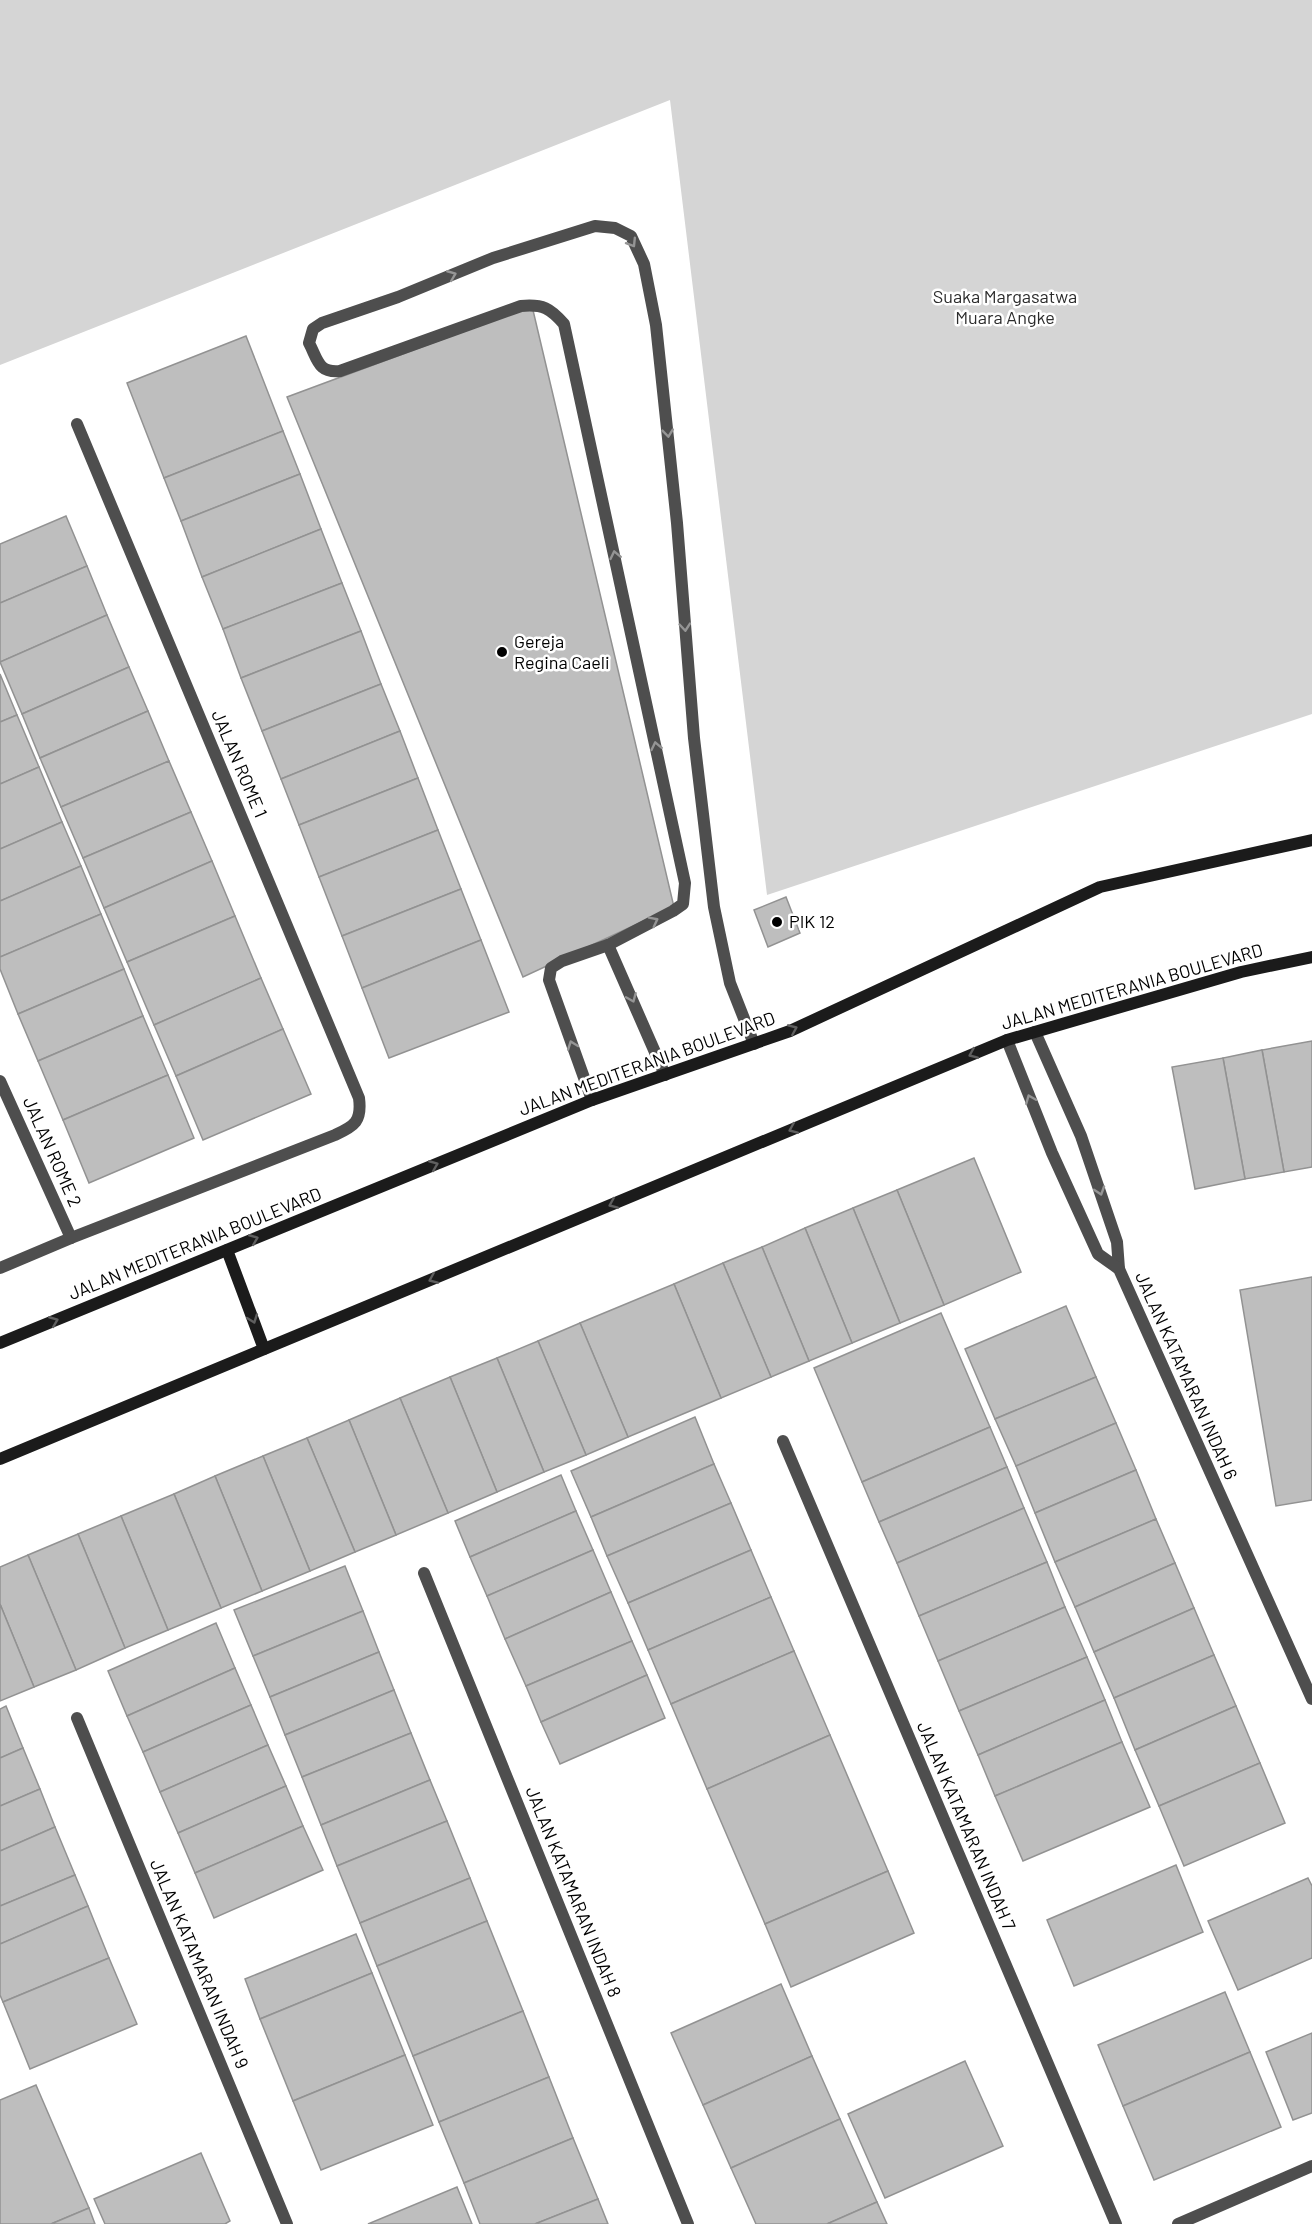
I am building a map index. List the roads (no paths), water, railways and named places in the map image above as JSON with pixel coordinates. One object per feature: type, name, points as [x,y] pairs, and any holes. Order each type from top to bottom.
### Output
[{"type":"street","points":[[592,1100],[549,980],[551,968],[562,961],[608,945],[674,911],[683,904],[685,883],[564,324],[554,312],[537,304],[521,306],[340,371],[331,372],[321,366],[309,343],[313,329],[322,323],[398,297],[493,258],[595,226],[615,228],[631,236],[644,264],[656,325],[677,523],[694,738],[714,907],[730,983],[754,1044]]},
{"type":"street","name":"JALAN ROME 1","points":[[71,1238],[335,1136],[354,1126],[361,1109],[359,1098],[77,424]]},
{"type":"street","name":"JALAN MEDITERANIA BOULEVARD","points":[[0,1343],[592,1100],[790,1031],[1100,887],[1312,840]]},
{"type":"street","points":[[608,945],[665,1075]]},
{"type":"street","name":"JALAN MEDITERANIA BOULEVARD","points":[[0,1459],[1007,1040],[1241,972],[1312,957]]},
{"type":"street","points":[[1035,1032],[1081,1136],[1117,1242],[1119,1269]]},
{"type":"street","name":"JALAN KATAMARAN INDAH 6","points":[[1007,1040],[1052,1153],[1098,1254],[1119,1269],[1312,1699]]},
{"type":"street","name":"JALAN ROME 2","points":[[0,1081],[71,1238]]},
{"type":"street","points":[[0,1268],[71,1238]]},
{"type":"street","points":[[227,1250],[264,1349]]},
{"type":"street","name":"JALAN KATAMARAN INDAH 7","points":[[783,1441],[1116,2224]]},
{"type":"street","name":"JALAN KATAMARAN INDAH 8","points":[[424,1574],[688,2224]]},
{"type":"street","name":"JALAN KATAMARAN INDAH 9","points":[[77,1718],[287,2224]]},
{"type":"street","points":[[1178,2224],[1312,2166]]},
{"type":"place","name":"Gereja Regina Caeli","points":[[502,652]]},
{"type":"place","name":"PIK 12","points":[[777,922]]},
{"type":"park label","name":"Suaka Margasatwa Muara Angke","points":[[1005,307]]}]
